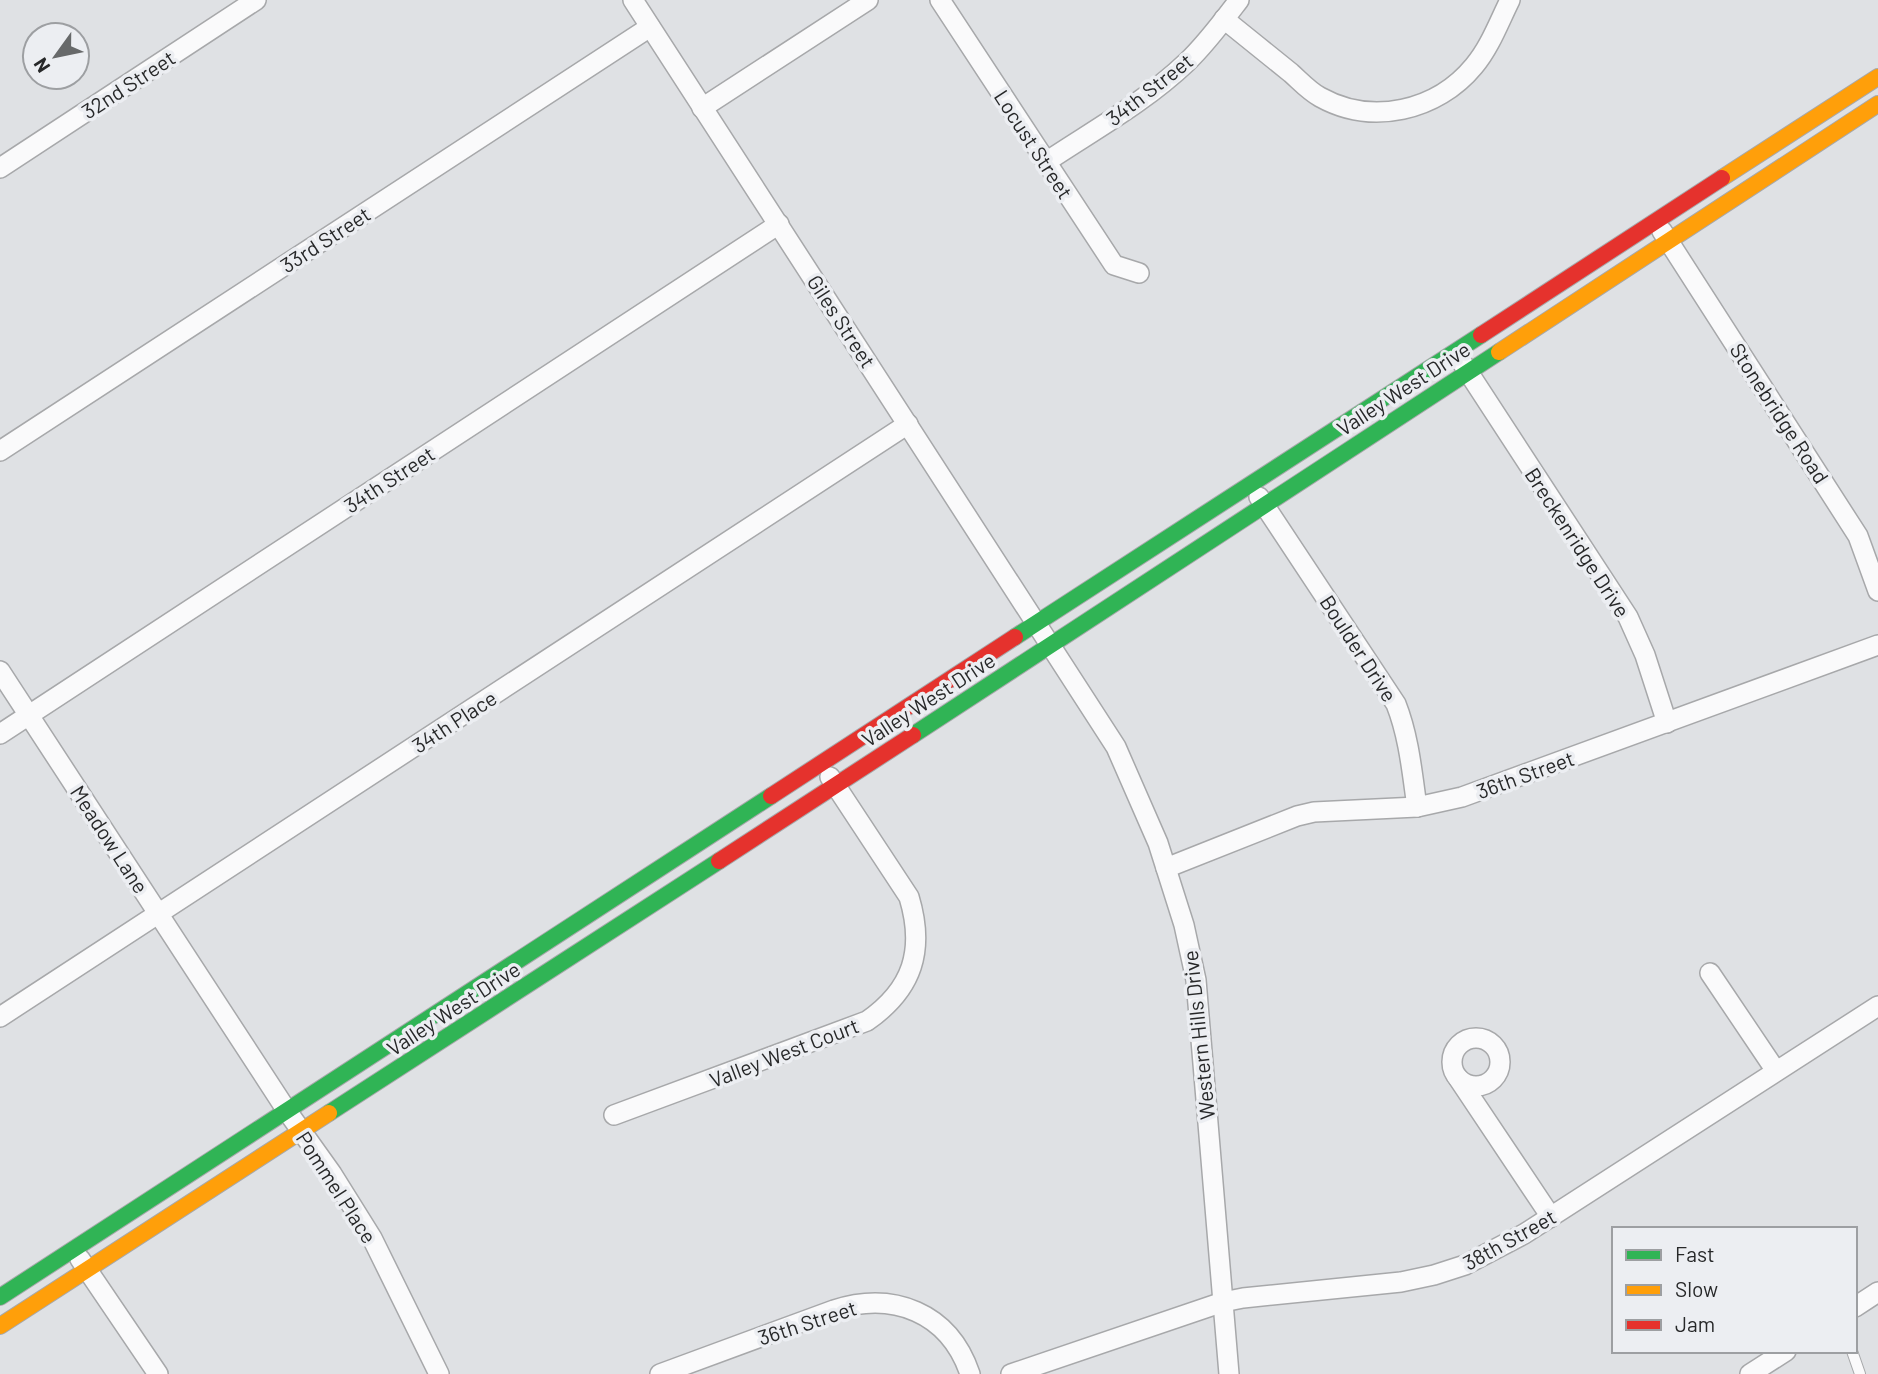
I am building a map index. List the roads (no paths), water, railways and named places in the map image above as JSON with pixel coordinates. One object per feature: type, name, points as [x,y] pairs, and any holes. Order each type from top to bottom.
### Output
[{"type":"main road","name":"Valley West Drive","points":[[0,1297],[1878,77]]},
{"type":"main road","name":"Valley West Drive","points":[[0,1326],[836,785],[1668,241],[1876,111]]},
{"type":"street","name":"32nd Street","points":[[0,168],[256,0]]},
{"type":"street","name":"Giles Street","points":[[632,0],[1051,643]]},
{"type":"street","points":[[702,108],[868,0]]},
{"type":"street","name":"Locust Street","points":[[940,0],[1114,265],[1139,273]]},
{"type":"street","name":"34th Street","points":[[1046,162],[1143,99],[1187,62],[1239,0]]},
{"type":"street","points":[[1224,19],[1318,96],[1341,107],[1366,112],[1391,112],[1415,107],[1438,97],[1458,83],[1475,64],[1510,0]]},
{"type":"street","name":"33rd Street","points":[[0,452],[650,27]]},
{"type":"street","points":[[1859,90],[1876,111]]},
{"type":"street","name":"Stonebridge Road","points":[[1656,221],[1858,536],[1878,591]]},
{"type":"street","name":"34th Street","points":[[0,734],[779,225]]},
{"type":"street","name":"Breckenridge Drive","points":[[1455,351],[1628,618],[1645,654],[1667,723]]},
{"type":"street","name":"34th Place","points":[[0,1017],[908,424]]},
{"type":"street","name":"Boulder Drive","points":[[1250,484],[1396,704],[1410,758],[1417,807]]},
{"type":"street","name":"Western Hills Drive","points":[[1051,643],[1116,747],[1158,843],[1184,925],[1196,980],[1230,1374]]},
{"type":"street","name":"36th Street","points":[[1166,868],[1297,816],[1348,810],[1417,807],[1462,797],[1878,645]]},
{"type":"street","name":"Meadow Lane","points":[[0,671],[219,1008]]},
{"type":"street","name":"Valley West Court","points":[[614,1115],[867,1021],[884,1009],[898,994],[915,957],[915,917],[909,897],[821,764]]},
{"type":"street","points":[[1710,973],[1776,1071]]},
{"type":"street","name":"38th Street","points":[[1011,1374],[1223,1302],[1256,1296],[1401,1282],[1465,1265],[1495,1251],[1551,1217],[1878,1006]]},
{"type":"street","name":"Pommel Place","points":[[219,1008],[332,1174],[372,1238],[439,1374]]},
{"type":"street","points":[[1458,1078],[1551,1217]]},
{"type":"street","points":[[74,1250],[158,1374]]},
{"type":"street","points":[[1857,1306],[1878,1292]]},
{"type":"street","name":"36th Street","points":[[660,1374],[834,1310],[875,1302],[895,1304],[933,1321],[949,1335],[970,1374]]},
{"type":"street","points":[[1751,1374],[1783,1353]]},
{"type":"lane","points":[[1853,1353],[1860,1374]]}]
